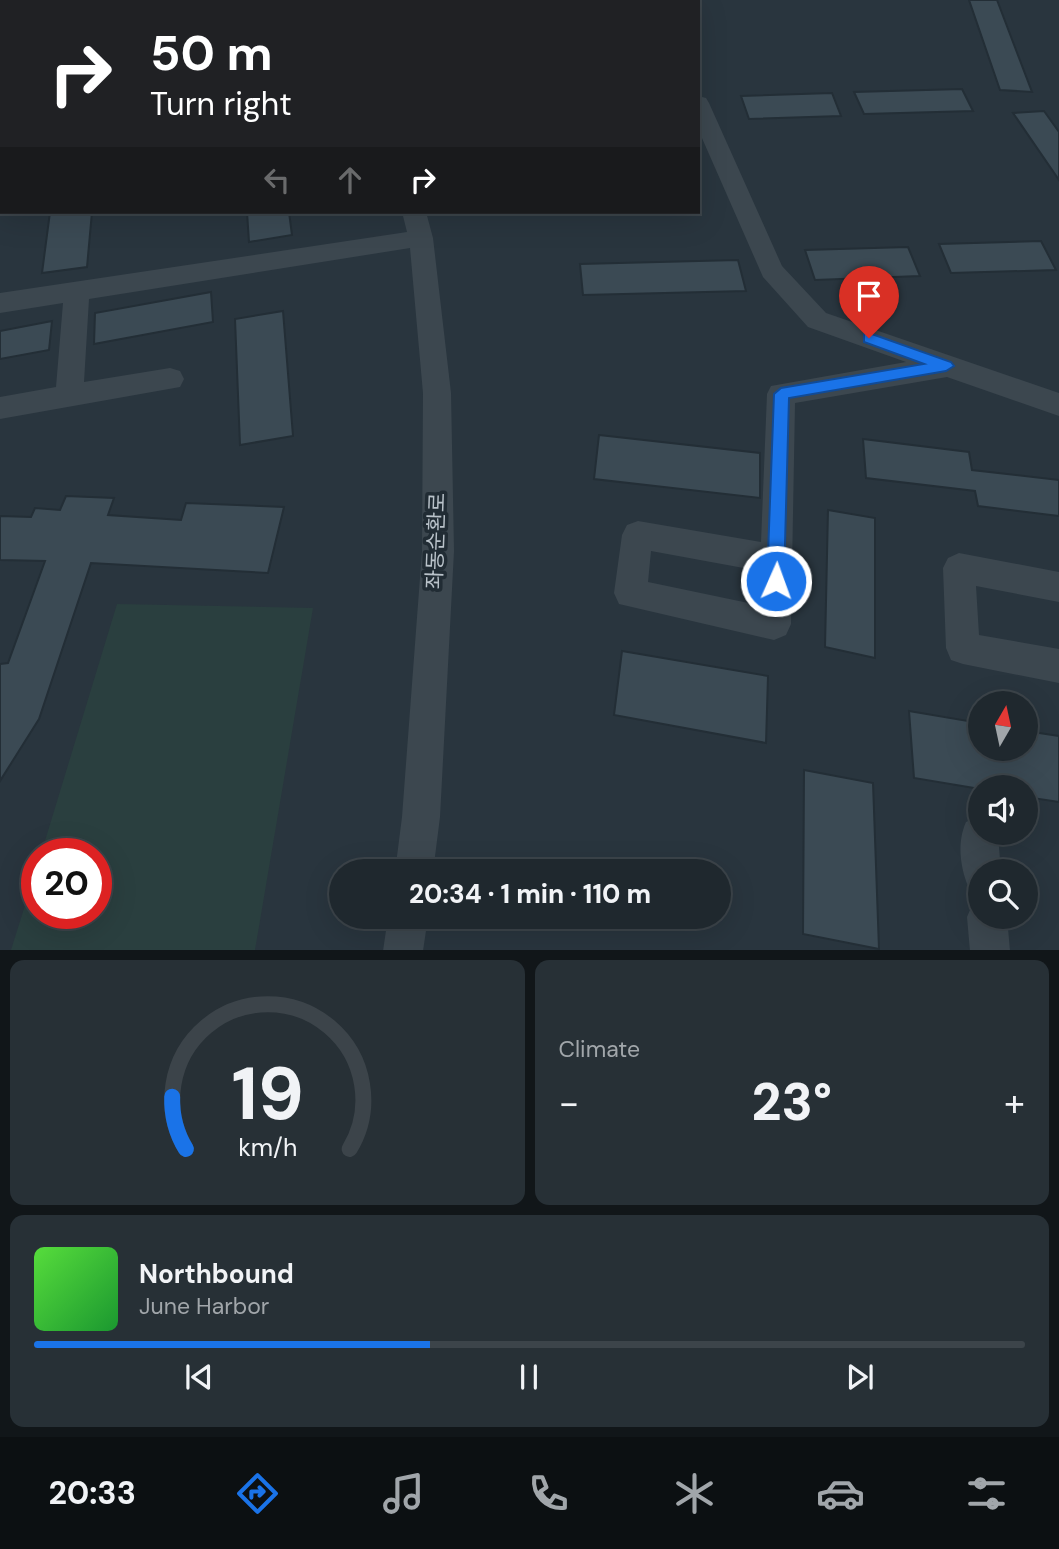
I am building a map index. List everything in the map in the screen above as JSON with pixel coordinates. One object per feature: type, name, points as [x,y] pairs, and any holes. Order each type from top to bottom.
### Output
[{"type":"street","points":[[700,108],[772,271],[817,320],[1059,405]]},
{"type":"street","points":[[0,303],[77,291],[417,225]]},
{"type":"street","name":"좌동순환로","points":[[416,859],[421,817],[438,551],[438,393],[417,225]]},
{"type":"street","points":[[69,395],[77,291]]},
{"type":"street","points":[[776,559],[638,534],[630,593],[774,625],[776,559],[781,394],[946,366]]},
{"type":"street","points":[[0,408],[170,379]]},
{"type":"street","points":[[1059,587],[959,568],[963,648],[1059,666]]},
{"type":"street","points":[[403,950],[406,929]]},
{"type":"street","points":[[988,929],[990,950]]},
{"type":"green space","points":[[117,604],[313,608],[255,950],[11,950],[21,918],[21,929],[112,929],[112,838],[46,838]]},
{"type":"building","points":[[969,0],[997,0],[1032,92],[1000,90]]},
{"type":"building","points":[[962,89],[973,111],[864,114],[854,92]]},
{"type":"building","points":[[832,93],[841,116],[749,119],[741,96]]},
{"type":"building","points":[[1044,111],[1059,132],[1059,180],[1013,113]]},
{"type":"building","points":[[50,214],[92,214],[87,267],[42,273]]},
{"type":"building","points":[[247,214],[289,214],[292,235],[249,242]]},
{"type":"building","points":[[1041,241],[1056,270],[951,273],[939,244]]},
{"type":"building","points":[[908,247],[920,276],[815,280],[805,250]]},
{"type":"building","points":[[738,260],[746,291],[583,295],[580,264]]},
{"type":"building","points":[[211,292],[213,322],[94,344],[95,313]]},
{"type":"building","points":[[283,311],[293,436],[240,445],[235,319]]},
{"type":"building","points":[[52,321],[49,350],[0,359],[0,331]]},
{"type":"building","points":[[599,435],[760,453],[760,498],[594,479]]},
{"type":"building","points":[[863,439],[969,452],[972,470],[1059,480],[1059,516],[978,506],[975,491],[866,478]]},
{"type":"building","points":[[66,496],[114,498],[108,515],[181,520],[186,503],[284,507],[268,573],[91,563],[39,719],[0,781],[0,664],[8,663],[45,561],[0,560],[0,516],[31,517],[35,508],[60,510]]},
{"type":"building","points":[[828,510],[875,518],[875,658],[825,647]]},
{"type":"building","points":[[622,651],[768,676],[766,743],[614,715]]},
{"type":"building","points":[[909,711],[968,721],[968,761],[1038,761],[1038,733],[1059,736],[1059,802],[1038,799],[1038,775],[968,775],[968,787],[914,778]]},
{"type":"building","points":[[804,770],[873,783],[879,949],[803,934]]},
{"type":"route","points":[[776,581],[781,394],[946,366],[869,338]]}]
